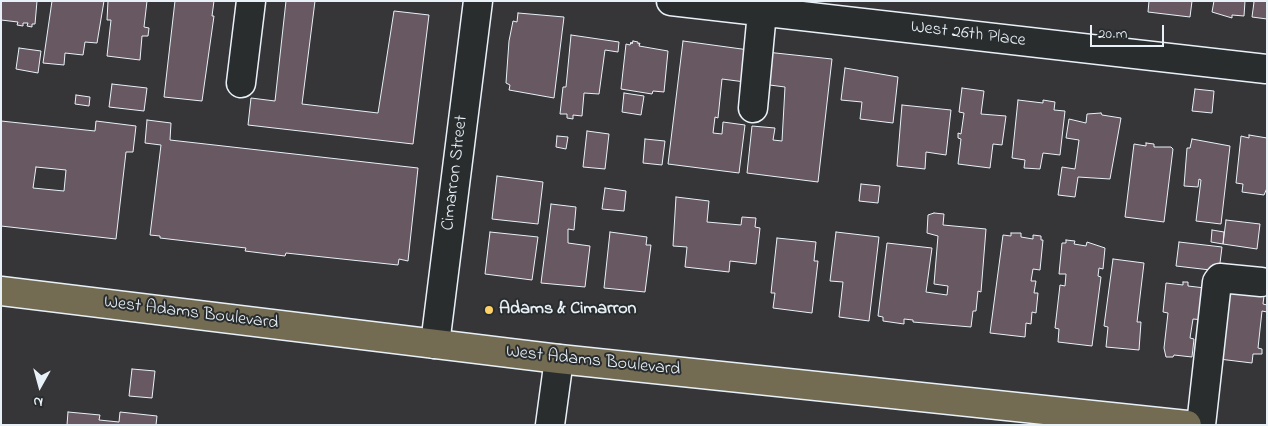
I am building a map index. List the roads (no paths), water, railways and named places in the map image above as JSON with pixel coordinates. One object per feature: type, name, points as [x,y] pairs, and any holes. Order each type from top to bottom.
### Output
[{"type":"main road","name":"West Adams Boulevard","points":[[1,291],[558,359],[1187,425]]},
{"type":"street","points":[[241,83],[251,1]]},
{"type":"street","name":"Cimarron Street","points":[[435,344],[478,1]]},
{"type":"street","name":"West 26th Place","points":[[671,1],[1266,70]]},
{"type":"street","points":[[753,108],[762,12]]},
{"type":"street","points":[[1201,425],[1217,282],[1220,278],[1261,282]]},
{"type":"street","points":[[550,425],[558,359]]},
{"type":"place","name":"Adams & Cimarron","points":[[489,310]]}]
